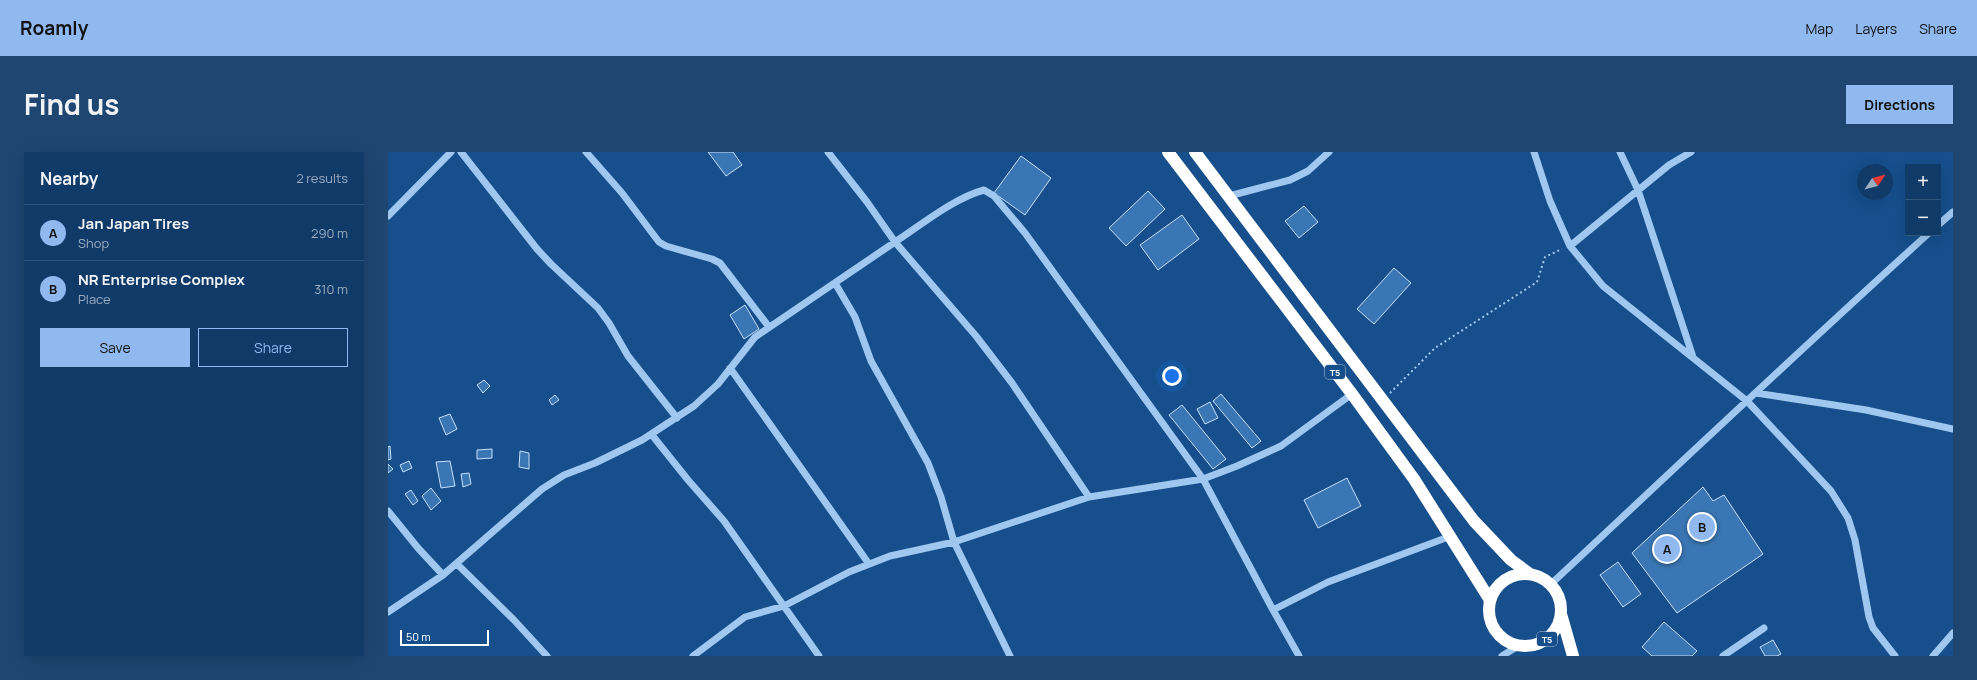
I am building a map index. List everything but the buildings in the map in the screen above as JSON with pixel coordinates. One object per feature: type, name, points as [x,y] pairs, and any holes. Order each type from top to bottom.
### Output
[{"type":"highway","name":"T5","points":[[1168,152],[1352,394],[1414,479],[1490,600],[1489,614],[1494,629],[1504,640],[1518,646],[1530,656]]},
{"type":"highway","name":"T5","points":[[1195,152],[1382,401],[1479,526],[1511,560],[1530,574],[1538,576],[1550,585],[1559,601],[1573,656]]},
{"type":"highway","points":[[1490,600],[1496,587],[1509,578],[1516,575],[1530,574]]},
{"type":"highway","name":"T5","points":[[1518,646],[1533,646],[1546,639],[1556,628],[1561,613]]},
{"type":"street","points":[[388,216],[451,152]]},
{"type":"street","points":[[461,152],[537,249],[598,308],[610,323],[628,356],[677,418]]},
{"type":"street","points":[[586,152],[622,193],[659,242],[666,246],[712,259],[720,263],[769,326]]},
{"type":"street","points":[[828,152],[867,202],[895,242],[976,336],[1012,384],[1088,497]]},
{"type":"street","points":[[1228,196],[1290,180],[1308,171],[1328,152]]},
{"type":"street","points":[[1534,152],[1550,201],[1570,246],[1602,286],[1748,402],[1831,491],[1840,503],[1848,518],[1855,540],[1869,617],[1874,628],[1895,656]]},
{"type":"street","points":[[1620,152],[1638,190],[1694,358]]},
{"type":"street","points":[[1570,246],[1669,165],[1691,152]]},
{"type":"street","points":[[388,612],[457,564],[542,489],[564,475],[601,460],[652,434],[694,406],[708,394],[755,337],[769,326],[895,242],[963,199],[984,190],[989,192],[1007,209],[1203,479],[1299,656]]},
{"type":"street","points":[[1941,222],[1953,212]]},
{"type":"street","points":[[1550,585],[1748,402],[1788,361],[1926,236]]},
{"type":"street","points":[[835,283],[855,317],[871,361],[928,464],[941,497],[954,542],[1010,656]]},
{"type":"street","points":[[730,368],[869,564]]},
{"type":"street","points":[[1756,393],[1866,410],[1953,429]]},
{"type":"street","points":[[699,654],[745,617],[784,606],[869,564],[890,556],[954,542],[1088,497],[1203,479],[1263,456],[1281,446],[1352,394]]},
{"type":"street","points":[[652,434],[688,480],[724,521],[819,656]]},
{"type":"street","points":[[388,511],[418,548],[443,575]]},
{"type":"street","points":[[1274,610],[1328,582],[1451,536]]},
{"type":"street","points":[[457,564],[514,620],[547,656]]},
{"type":"street","points":[[1723,656],[1764,628]]},
{"type":"street","points":[[1933,656],[1953,633]]},
{"type":"street","points":[[1502,656],[1518,646]]},
{"type":"path","points":[[1382,401],[1435,348],[1537,282],[1545,258],[1570,246]]},
{"type":"place","name":"NR Enterprise Complex","points":[[1702,527]]},
{"type":"place","name":"Jan Japan Tires","points":[[1667,549]]}]
